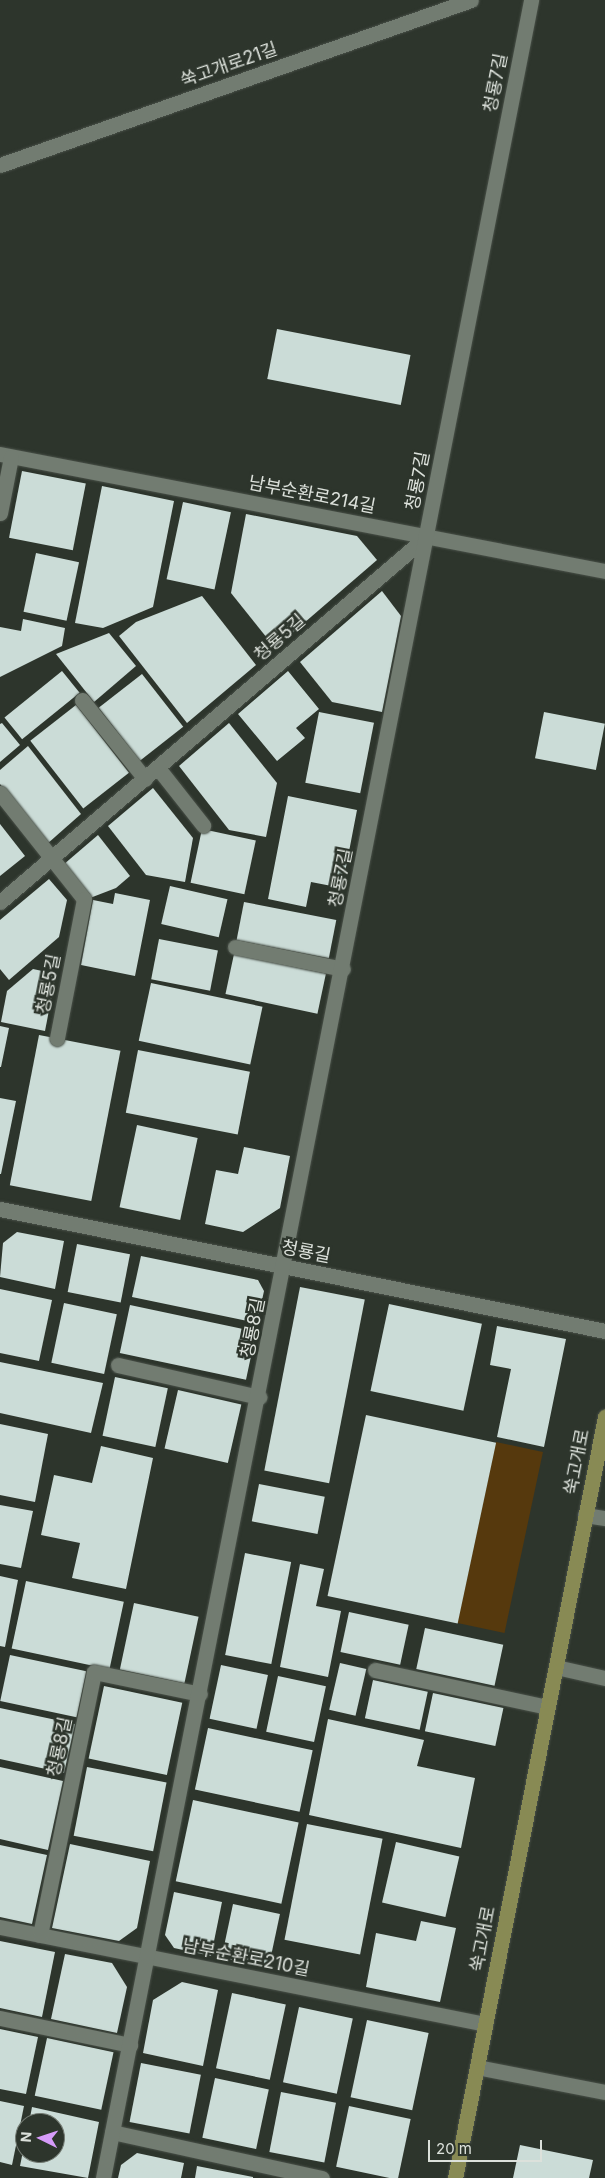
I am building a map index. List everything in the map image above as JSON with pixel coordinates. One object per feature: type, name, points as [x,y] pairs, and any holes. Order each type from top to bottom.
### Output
[{"type":"main road","name":"쑥고개로","points":[[455,2178],[605,1417]]},
{"type":"street","name":"쑥고개로21길","points":[[0,165],[471,0]]},
{"type":"street","name":"청룡7길","points":[[285,1266],[531,0]]},
{"type":"street","name":"남부순환로214길","points":[[0,513],[6,456],[605,571]]},
{"type":"street","name":"청룡5길","points":[[0,902],[426,536]]},
{"type":"street","points":[[82,700],[145,779]]},
{"type":"street","points":[[158,768],[202,825]]},
{"type":"street","name":"청룡5길","points":[[0,792],[84,899],[58,1038]]},
{"type":"street","points":[[235,947],[343,969]]},
{"type":"street","name":"청룡길","points":[[0,1209],[605,1331]]},
{"type":"street","name":"청룡8길","points":[[103,2178],[285,1266]]},
{"type":"street","points":[[118,1366],[259,1397]]},
{"type":"street","name":"쑥고개로","points":[[585,1514],[605,1518]]},
{"type":"street","points":[[556,1667],[605,1678]]},
{"type":"street","points":[[374,1670],[547,1707]]},
{"type":"street","name":"청룡8길","points":[[40,1935],[94,1672],[200,1694]]},
{"type":"street","name":"남부순환로210길","points":[[0,1927],[485,2024]]},
{"type":"street","points":[[0,2018],[130,2045]]},
{"type":"street","points":[[477,2067],[605,2092]]},
{"type":"street","points":[[112,2132],[322,2178]]},
{"type":"shaded area","points":[[496,1442],[543,1452],[504,1633],[458,1623]]},
{"type":"building","points":[[277,329],[411,355],[401,405],[267,379]]},
{"type":"building","points":[[22,471],[86,483],[73,550],[9,538]]},
{"type":"building","points":[[102,486],[174,501],[153,607],[103,628],[75,623]]},
{"type":"building","points":[[183,502],[231,512],[215,589],[167,579]]},
{"type":"building","points":[[246,514],[357,536],[377,560],[275,648],[231,593]]},
{"type":"building","points":[[36,553],[79,562],[67,621],[24,612]]},
{"type":"building","points":[[382,591],[401,616],[382,712],[332,702],[300,662]]},
{"type":"building","points":[[202,596],[256,665],[187,723],[119,636],[136,622]]},
{"type":"building","points":[[23,619],[65,628],[62,646],[0,677],[0,627],[21,631]]},
{"type":"building","points":[[109,633],[136,666],[94,702],[56,654]]},
{"type":"building","points":[[62,671],[80,693],[22,739],[4,718]]},
{"type":"building","points":[[288,671],[319,709],[296,728],[305,738],[277,761],[238,714]]},
{"type":"building","points":[[142,674],[183,727],[140,761],[99,708]]},
{"type":"building","points":[[76,705],[129,773],[83,808],[30,741]]},
{"type":"building","points":[[319,712],[374,723],[360,793],[305,783]]},
{"type":"building","points":[[544,712],[605,724],[596,770],[535,758]]},
{"type":"building","points":[[2,723],[20,745],[0,762],[0,724]]},
{"type":"building","points":[[229,723],[277,783],[266,837],[229,830],[179,766]]},
{"type":"building","points":[[28,746],[81,814],[47,844],[0,784],[0,770]]},
{"type":"building","points":[[153,788],[193,838],[185,882],[146,875],[108,826]]},
{"type":"building","points":[[288,796],[357,810],[342,888],[311,882],[306,907],[268,899]]},
{"type":"building","points":[[0,824],[25,856],[0,876]]},
{"type":"building","points":[[202,829],[256,840],[244,894],[191,883]]},
{"type":"building","points":[[98,835],[130,876],[116,888],[90,898],[63,865]]},
{"type":"building","points":[[49,879],[67,900],[59,937],[9,980],[0,969],[0,920]]},
{"type":"building","points":[[170,886],[227,899],[219,937],[161,924]]},
{"type":"building","points":[[115,893],[150,900],[135,976],[81,965],[93,900],[113,904]]},
{"type":"building","points":[[244,902],[336,920],[329,958],[237,940]]},
{"type":"building","points":[[159,939],[218,950],[210,991],[151,979]]},
{"type":"building","points":[[234,954],[326,974],[317,1014],[225,994]]},
{"type":"building","points":[[33,969],[56,974],[45,1031],[1,1022],[7,991]]},
{"type":"building","points":[[151,983],[263,1007],[250,1064],[139,1041]]},
{"type":"building","points":[[0,1026],[9,1028],[1,1067],[0,1067]]},
{"type":"building","points":[[39,1035],[120,1051],[91,1201],[10,1185]]},
{"type":"building","points":[[138,1050],[250,1072],[238,1135],[126,1113]]},
{"type":"building","points":[[0,1098],[16,1101],[1,1174],[0,1174]]},
{"type":"building","points":[[137,1125],[198,1138],[180,1220],[120,1207]]},
{"type":"building","points":[[244,1147],[290,1156],[280,1208],[243,1232],[205,1224],[216,1170],[238,1174]]},
{"type":"building","points":[[17,1232],[64,1241],[55,1289],[0,1277],[3,1243]]},
{"type":"building","points":[[77,1244],[130,1254],[121,1302],[68,1292]]},
{"type":"building","points":[[141,1256],[258,1280],[264,1291],[257,1323],[132,1297]]},
{"type":"building","points":[[300,1287],[365,1300],[329,1483],[264,1471]]},
{"type":"building","points":[[0,1289],[52,1300],[39,1361],[0,1353]]},
{"type":"building","points":[[64,1303],[117,1314],[104,1374],[51,1363]]},
{"type":"building","points":[[389,1304],[482,1324],[463,1411],[370,1391]]},
{"type":"building","points":[[130,1305],[256,1332],[246,1380],[120,1353]]},
{"type":"building","points":[[497,1326],[566,1339],[544,1447],[497,1437],[511,1369],[490,1365]]},
{"type":"building","points":[[0,1362],[103,1383],[91,1433],[0,1413]]},
{"type":"building","points":[[115,1377],[168,1388],[155,1447],[103,1436]]},
{"type":"building","points":[[178,1390],[241,1405],[228,1463],[165,1448]]},
{"type":"building","points":[[366,1415],[496,1443],[458,1624],[328,1596]]},
{"type":"building","points":[[0,1424],[48,1434],[35,1502],[0,1495]]},
{"type":"building","points":[[101,1446],[153,1458],[126,1589],[72,1578],[80,1543],[41,1535],[54,1475],[92,1483]]},
{"type":"building","points":[[259,1484],[325,1497],[318,1534],[252,1521]]},
{"type":"building","points":[[0,1505],[33,1511],[21,1568],[0,1564]]},
{"type":"building","points":[[245,1553],[291,1562],[271,1664],[225,1655]]},
{"type":"building","points":[[300,1564],[324,1569],[316,1606],[341,1611],[328,1677],[280,1667]]},
{"type":"building","points":[[0,1576],[18,1580],[5,1647],[0,1646]]},
{"type":"building","points":[[26,1581],[124,1602],[109,1669],[12,1648]]},
{"type":"building","points":[[134,1603],[199,1617],[184,1683],[120,1670]]},
{"type":"building","points":[[349,1612],[409,1625],[400,1665],[340,1652]]},
{"type":"building","points":[[425,1628],[503,1645],[495,1686],[416,1669]]},
{"type":"building","points":[[10,1655],[86,1671],[77,1717],[0,1701]]},
{"type":"building","points":[[340,1663],[366,1669],[356,1716],[329,1710]]},
{"type":"building","points":[[221,1665],[268,1675],[257,1729],[210,1719]]},
{"type":"building","points":[[278,1676],[326,1686],[314,1742],[266,1732]]},
{"type":"building","points":[[373,1680],[428,1692],[420,1730],[365,1718]]},
{"type":"building","points":[[104,1686],[182,1703],[167,1775],[89,1758]]},
{"type":"building","points":[[433,1693],[503,1708],[495,1746],[425,1731]]},
{"type":"building","points":[[0,1708],[75,1724],[64,1773],[0,1759]]},
{"type":"building","points":[[328,1719],[424,1740],[417,1766],[475,1778],[461,1848],[309,1815]]},
{"type":"building","points":[[208,1728],[313,1750],[300,1812],[195,1790]]},
{"type":"building","points":[[0,1767],[63,1781],[48,1850],[0,1839]]},
{"type":"building","points":[[87,1767],[167,1782],[153,1851],[74,1836]]},
{"type":"building","points":[[193,1800],[299,1822],[281,1904],[176,1881]]},
{"type":"building","points":[[307,1824],[383,1839],[360,1955],[284,1940]]},
{"type":"building","points":[[396,1842],[459,1857],[445,1917],[382,1902]]},
{"type":"building","points":[[70,1844],[150,1861],[137,1928],[119,1941],[52,1928]]},
{"type":"building","points":[[0,1845],[47,1855],[32,1924],[0,1917]]},
{"type":"building","points":[[174,1892],[222,1902],[211,1956],[174,1948],[165,1935]]},
{"type":"building","points":[[233,1904],[280,1914],[269,1968],[222,1958]]},
{"type":"building","points":[[421,1921],[456,1928],[440,2002],[366,1987],[376,1933],[416,1941]]},
{"type":"building","points":[[0,1941],[55,1952],[42,2017],[0,2008]]},
{"type":"building","points":[[65,1954],[112,1963],[127,1987],[117,2033],[51,2019]]},
{"type":"building","points":[[182,1982],[218,1990],[203,2066],[143,2053],[153,2000]]},
{"type":"building","points":[[232,1993],[286,2004],[270,2080],[216,2068]]},
{"type":"building","points":[[299,2007],[353,2018],[337,2094],[283,2082]]},
{"type":"building","points":[[367,2020],[429,2033],[412,2110],[351,2097]]},
{"type":"building","points":[[0,2029],[38,2037],[26,2094],[0,2089]]},
{"type":"building","points":[[47,2038],[114,2052],[101,2110],[35,2096]]},
{"type":"building","points":[[141,2063],[201,2075],[189,2134],[130,2122]]},
{"type":"building","points":[[215,2078],[269,2089],[256,2149],[202,2138]]},
{"type":"building","points":[[281,2092],[336,2103],[324,2163],[269,2152]]},
{"type":"building","points":[[0,2101],[24,2106],[23,2113],[15,2113],[15,2150],[12,2165],[0,2162]]},
{"type":"building","points":[[349,2106],[411,2119],[398,2178],[390,2178],[336,2167]]},
{"type":"building","points":[[32,2107],[59,2113],[31,2113]]},
{"type":"building","points":[[65,2114],[99,2122],[88,2178],[20,2166],[21,2163],[65,2163]]},
{"type":"building","points":[[520,2145],[593,2160],[589,2178],[513,2178]]},
{"type":"building","points":[[137,2153],[184,2163],[181,2178],[118,2178],[121,2165]]},
{"type":"building","points":[[197,2166],[253,2177],[253,2178],[195,2178]]}]
